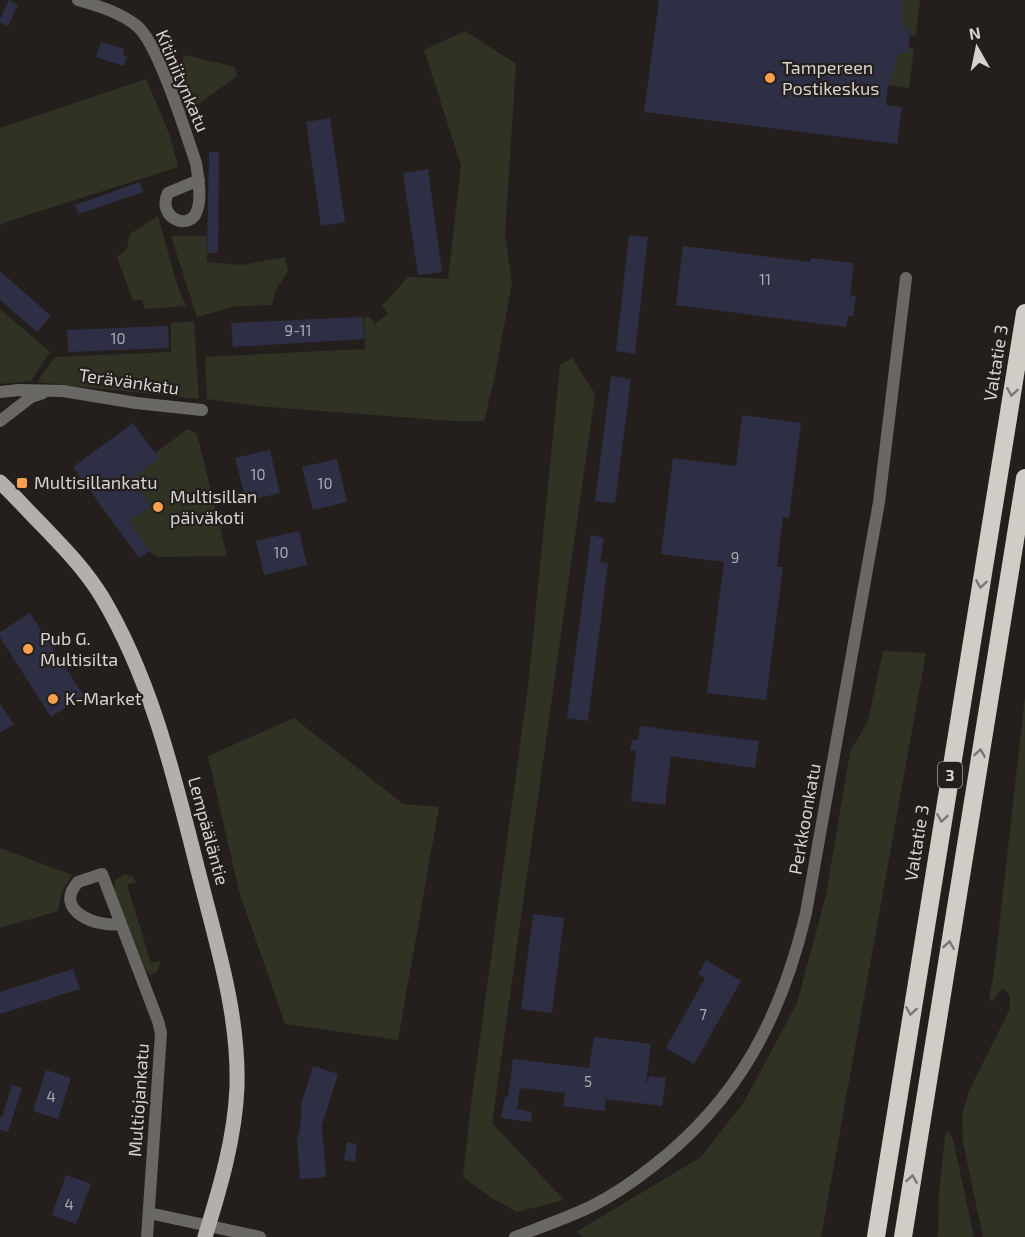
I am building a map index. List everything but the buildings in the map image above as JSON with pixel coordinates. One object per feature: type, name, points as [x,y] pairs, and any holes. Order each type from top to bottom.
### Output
[{"type":"highway","name":"Valtatie 3","points":[[876,1237],[1025,313]]},
{"type":"highway","name":"3","points":[[903,1237],[1025,478]]},
{"type":"main road","name":"Lempääläntie","points":[[0,482],[67,550],[87,573],[102,597],[131,652],[151,698],[170,764],[220,952],[233,1017],[236,1051],[236,1106],[230,1144],[207,1232]]},
{"type":"street","name":"Kitiniitynkatu","points":[[78,0],[118,14],[139,27],[146,36],[157,57],[176,108],[196,163],[199,180]]},
{"type":"street","name":"Perkkoonkatu","points":[[524,1236],[617,1192],[686,1137],[706,1118],[735,1083],[759,1044],[783,992],[796,955],[806,913],[864,596],[879,502],[906,278]]},
{"type":"street","name":"Terävänkatu","points":[[0,422],[31,397],[51,390]]},
{"type":"street","name":"Terävänkatu","points":[[0,392],[51,390],[202,410]]},
{"type":"street","name":"Multiojankatu","points":[[121,924],[111,926],[100,924],[76,912],[70,900],[74,886],[83,879],[102,874],[121,924],[161,1033],[147,1237]]},
{"type":"street","points":[[149,1213],[207,1232],[260,1237]]},
{"type":"green space","points":[[901,0],[920,0],[916,36],[909,35],[902,27]]},
{"type":"green space","points":[[465,31],[516,64],[505,233],[512,283],[484,421],[454,421],[268,407],[207,399],[205,357],[365,349],[364,318],[370,317],[375,324],[388,313],[382,306],[408,277],[448,279],[461,165],[424,50]]},
{"type":"green space","points":[[908,48],[914,48],[909,88],[888,85],[899,53],[906,54]]},
{"type":"green space","points":[[184,55],[235,67],[237,75],[185,113],[170,74],[172,61],[181,64]]},
{"type":"green space","points":[[146,79],[170,136],[178,167],[0,225],[0,128]]},
{"type":"green space","points":[[158,216],[178,288],[186,306],[145,309],[142,300],[133,301],[117,257],[127,249],[130,234]]},
{"type":"green space","points":[[171,236],[206,236],[207,262],[242,265],[285,257],[288,271],[275,291],[272,305],[236,306],[197,317]]},
{"type":"green space","points":[[0,309],[50,352],[31,381],[0,384]]},
{"type":"green space","points":[[194,321],[199,399],[37,382],[55,357],[171,352],[171,323]]},
{"type":"green space","points":[[572,358],[595,394],[492,1123],[564,1200],[517,1212],[490,1197],[463,1177],[528,687],[560,365]]},
{"type":"green space","points":[[188,429],[197,434],[227,556],[158,557],[149,551],[130,521],[151,506],[132,478],[155,453]]},
{"type":"green space","points":[[883,651],[926,653],[821,1237],[583,1237],[576,1232],[701,1157],[744,1102],[797,1003],[826,895],[850,752],[868,721]]},
{"type":"green space","points":[[1025,696],[1025,1237],[983,1237],[963,1142],[962,1116],[969,1091],[1010,1006],[1009,995],[1004,989],[1000,990],[992,1002],[989,999],[994,973]]},
{"type":"green space","points":[[294,718],[403,804],[439,807],[398,1040],[285,1024],[239,891],[208,756]]},
{"type":"green space","points":[[0,848],[72,875],[62,891],[58,911],[0,928]]},
{"type":"green space","points":[[124,874],[133,877],[136,882],[127,885],[151,963],[160,961],[158,971],[151,975],[146,971],[114,889],[115,881]]},
{"type":"green space","points":[[948,1131],[953,1139],[974,1237],[938,1237],[939,1192],[945,1137]]},
{"type":"place","name":"Tampereen Postikeskus","points":[[770,78]]},
{"type":"place","name":"Multisillankatu","points":[[22,483]]},
{"type":"place","name":"Multisillan päiväkoti","points":[[158,507]]},
{"type":"place","name":"Pub G. Multisilta","points":[[28,649]]},
{"type":"place","name":"K-Market","points":[[53,699]]}]
